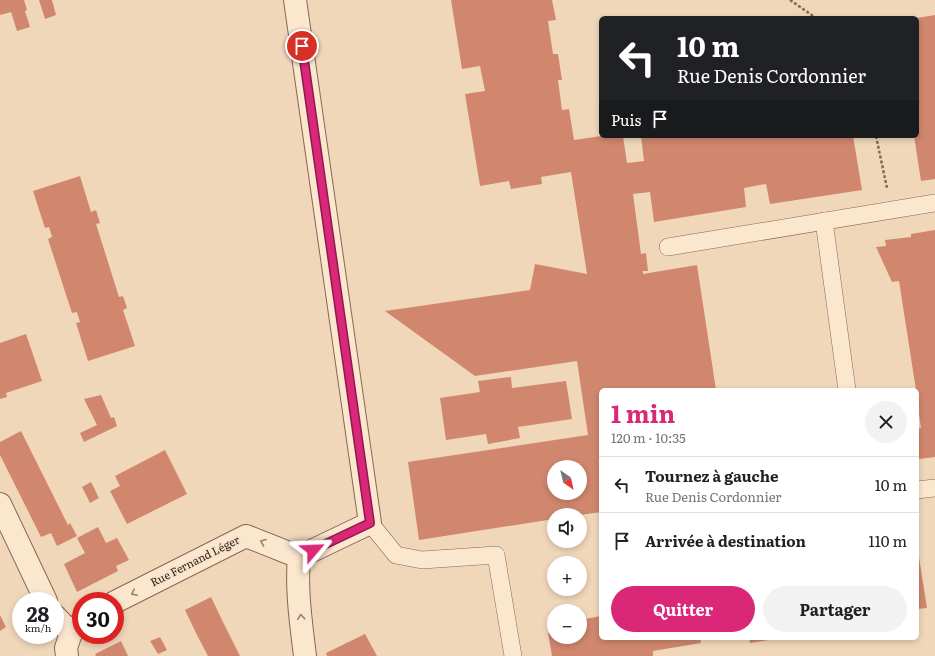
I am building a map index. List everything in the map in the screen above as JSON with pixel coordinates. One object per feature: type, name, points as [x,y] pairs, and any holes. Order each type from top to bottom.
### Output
[{"type":"street","points":[[295,0],[370,523],[299,557],[298,574],[300,612],[305,656]]},
{"type":"street","points":[[0,504],[42,592]]},
{"type":"street","name":"Rue Fernand Léger","points":[[124,597],[246,536],[299,557]]},
{"type":"street","points":[[67,656],[66,648],[72,636]]},
{"type":"lane","points":[[668,247],[935,202]]},
{"type":"lane","points":[[824,221],[847,388]]},
{"type":"lane","points":[[370,523],[396,555],[422,560],[496,555],[513,656]]},
{"type":"path","points":[[790,0],[813,16]]},
{"type":"path","points":[[876,138],[891,210]]},
{"type":"building","points":[[0,0],[24,0],[27,10],[25,11],[30,27],[17,31],[11,12],[0,15]]},
{"type":"building","points":[[39,0],[52,0],[56,15],[45,19]]},
{"type":"building","points":[[451,0],[552,0],[556,20],[548,21],[553,54],[558,54],[562,80],[558,80],[562,110],[569,109],[574,140],[599,136],[599,138],[623,138],[627,163],[644,161],[641,138],[853,138],[862,190],[770,204],[766,184],[744,188],[746,207],[654,222],[650,192],[633,194],[641,254],[646,253],[648,271],[643,271],[643,274],[697,265],[716,388],[599,388],[599,512],[587,514],[587,508],[547,508],[547,520],[419,540],[408,462],[588,435],[577,361],[475,376],[385,311],[530,290],[535,264],[587,274],[571,172],[541,177],[542,184],[511,189],[509,181],[480,186],[465,94],[485,91],[480,66],[462,69]]},
{"type":"building","points":[[935,15],[935,179],[921,181],[914,138],[919,138],[919,18]]},
{"type":"building","points":[[80,176],[91,212],[96,210],[100,223],[96,224],[119,297],[123,296],[127,308],[123,310],[135,346],[88,361],[76,323],[80,322],[77,312],[72,313],[48,239],[52,237],[49,227],[45,228],[33,191]]},
{"type":"building","points":[[935,230],[935,457],[919,459],[919,428],[921,428],[919,414],[919,388],[916,388],[899,281],[892,282],[876,247],[886,246],[885,240],[911,237],[911,234]]},
{"type":"building","points":[[26,334],[42,381],[6,393],[7,397],[0,399],[0,343]]},
{"type":"building","points":[[511,377],[512,388],[566,381],[572,419],[518,427],[520,438],[488,444],[486,434],[446,440],[440,398],[480,392],[478,381]]},
{"type":"building","points":[[101,395],[111,418],[114,417],[117,426],[84,442],[80,433],[97,425],[84,399]]},
{"type":"building","points":[[21,431],[68,525],[70,523],[77,536],[57,546],[51,533],[41,537],[0,455],[0,442]]},
{"type":"building","points":[[165,450],[187,494],[127,524],[110,491],[120,486],[115,476]]},
{"type":"building","points":[[91,482],[99,498],[90,503],[82,487]]},
{"type":"building","points":[[98,527],[106,543],[117,538],[129,560],[116,566],[118,571],[77,592],[64,564],[85,553],[77,538]]},
{"type":"building","points":[[919,557],[927,608],[919,609]]},
{"type":"building","points":[[211,597],[240,656],[208,656],[197,635],[185,610]]},
{"type":"building","points":[[0,615],[6,627],[0,631]]},
{"type":"building","points":[[599,616],[599,640],[700,640],[701,643],[653,651],[653,656],[552,656],[550,644],[587,644],[587,619]]},
{"type":"building","points":[[365,634],[377,656],[327,656],[326,653]]},
{"type":"building","points":[[160,637],[167,650],[158,654],[150,641]]},
{"type":"building","points":[[749,640],[769,640],[750,643]]},
{"type":"building","points":[[115,644],[122,644],[128,656],[96,656],[95,654]]},
{"type":"route","points":[[302,46],[370,523],[313,550]]}]
